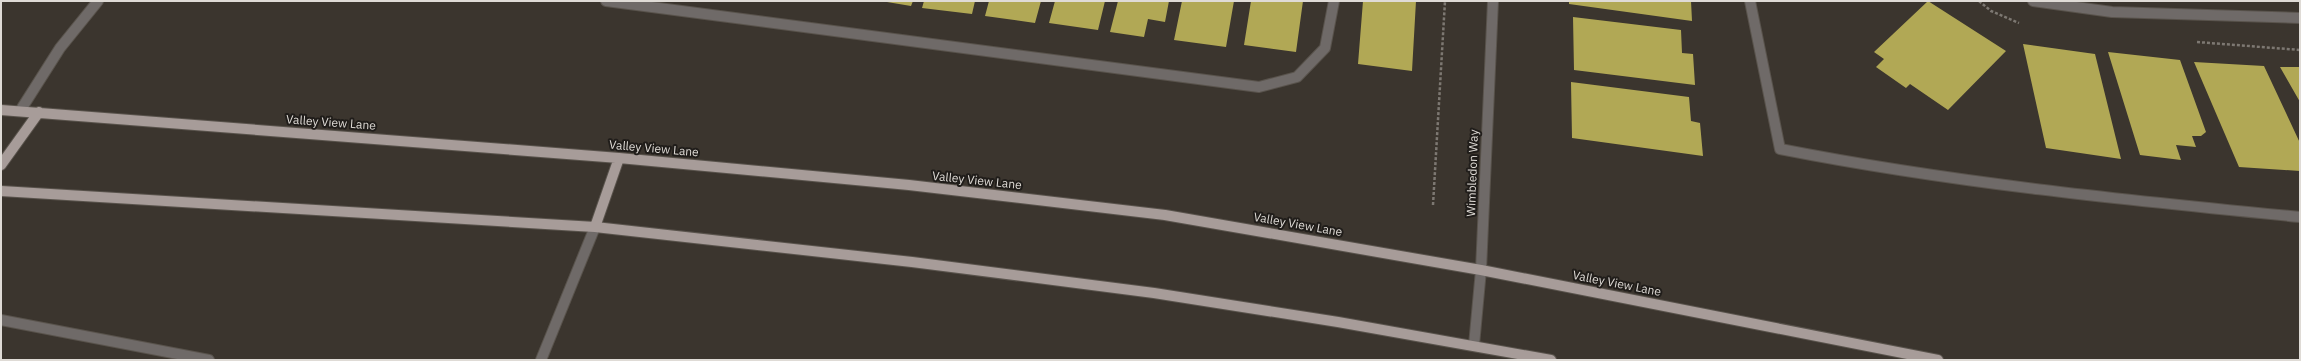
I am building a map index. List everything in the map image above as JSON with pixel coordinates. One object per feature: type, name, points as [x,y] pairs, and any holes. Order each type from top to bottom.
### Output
[{"type":"main road","name":"Valley View Lane","points":[[1,110],[619,158],[909,185],[1165,215],[1481,270],[1938,360]]},
{"type":"main road","points":[[1,165],[39,112]]},
{"type":"main road","points":[[595,226],[619,158]]},
{"type":"main road","points":[[1,191],[595,226],[912,262],[1146,292],[1474,345],[1551,360]]},
{"type":"street","points":[[20,111],[60,48],[82,18],[98,1]]},
{"type":"street","points":[[606,1],[1259,87],[1298,77],[1325,48],[1334,1]]},
{"type":"street","name":"Wimbledon Way","points":[[1474,345],[1481,270],[1493,1]]},
{"type":"street","points":[[1750,1],[1780,149],[1877,168],[2057,192],[2300,217]]},
{"type":"street","points":[[2033,1],[2112,12],[2300,18]]},
{"type":"street","points":[[541,360],[595,226]]},
{"type":"street","points":[[1,320],[209,360]]},
{"type":"path","points":[[1433,205],[1445,1]]},
{"type":"building","points":[[881,1],[913,1],[911,6]]},
{"type":"building","points":[[924,1],[975,1],[972,14],[922,8]]},
{"type":"building","points":[[989,1],[1041,1],[1035,23],[985,16]]},
{"type":"building","points":[[1055,1],[1105,1],[1098,30],[1049,23]]},
{"type":"building","points":[[1118,1],[1169,1],[1165,22],[1148,19],[1144,37],[1110,32]]},
{"type":"building","points":[[1182,1],[1234,1],[1226,47],[1174,40]]},
{"type":"building","points":[[1251,1],[1303,1],[1296,52],[1244,45]]},
{"type":"building","points":[[1363,1],[1416,1],[1412,71],[1358,64]]},
{"type":"building","points":[[1569,1],[1691,1],[1692,21],[1569,4]]},
{"type":"building","points":[[1928,1],[2006,51],[1948,110],[1910,84],[1906,88],[1876,67],[1884,59],[1874,52]]},
{"type":"building","points":[[1573,17],[1681,30],[1682,53],[1693,54],[1695,85],[1574,70]]},
{"type":"building","points":[[2023,44],[2095,54],[2121,159],[2046,148]]},
{"type":"building","points":[[2108,52],[2180,60],[2206,132],[2201,136],[2192,136],[2196,147],[2176,145],[2181,160],[2140,155]]},
{"type":"building","points":[[2194,62],[2264,66],[2300,143],[2300,171],[2239,167]]},
{"type":"building","points":[[2280,67],[2300,67],[2300,102]]},
{"type":"building","points":[[1571,82],[1689,97],[1691,121],[1700,123],[1703,156],[1572,138]]}]
